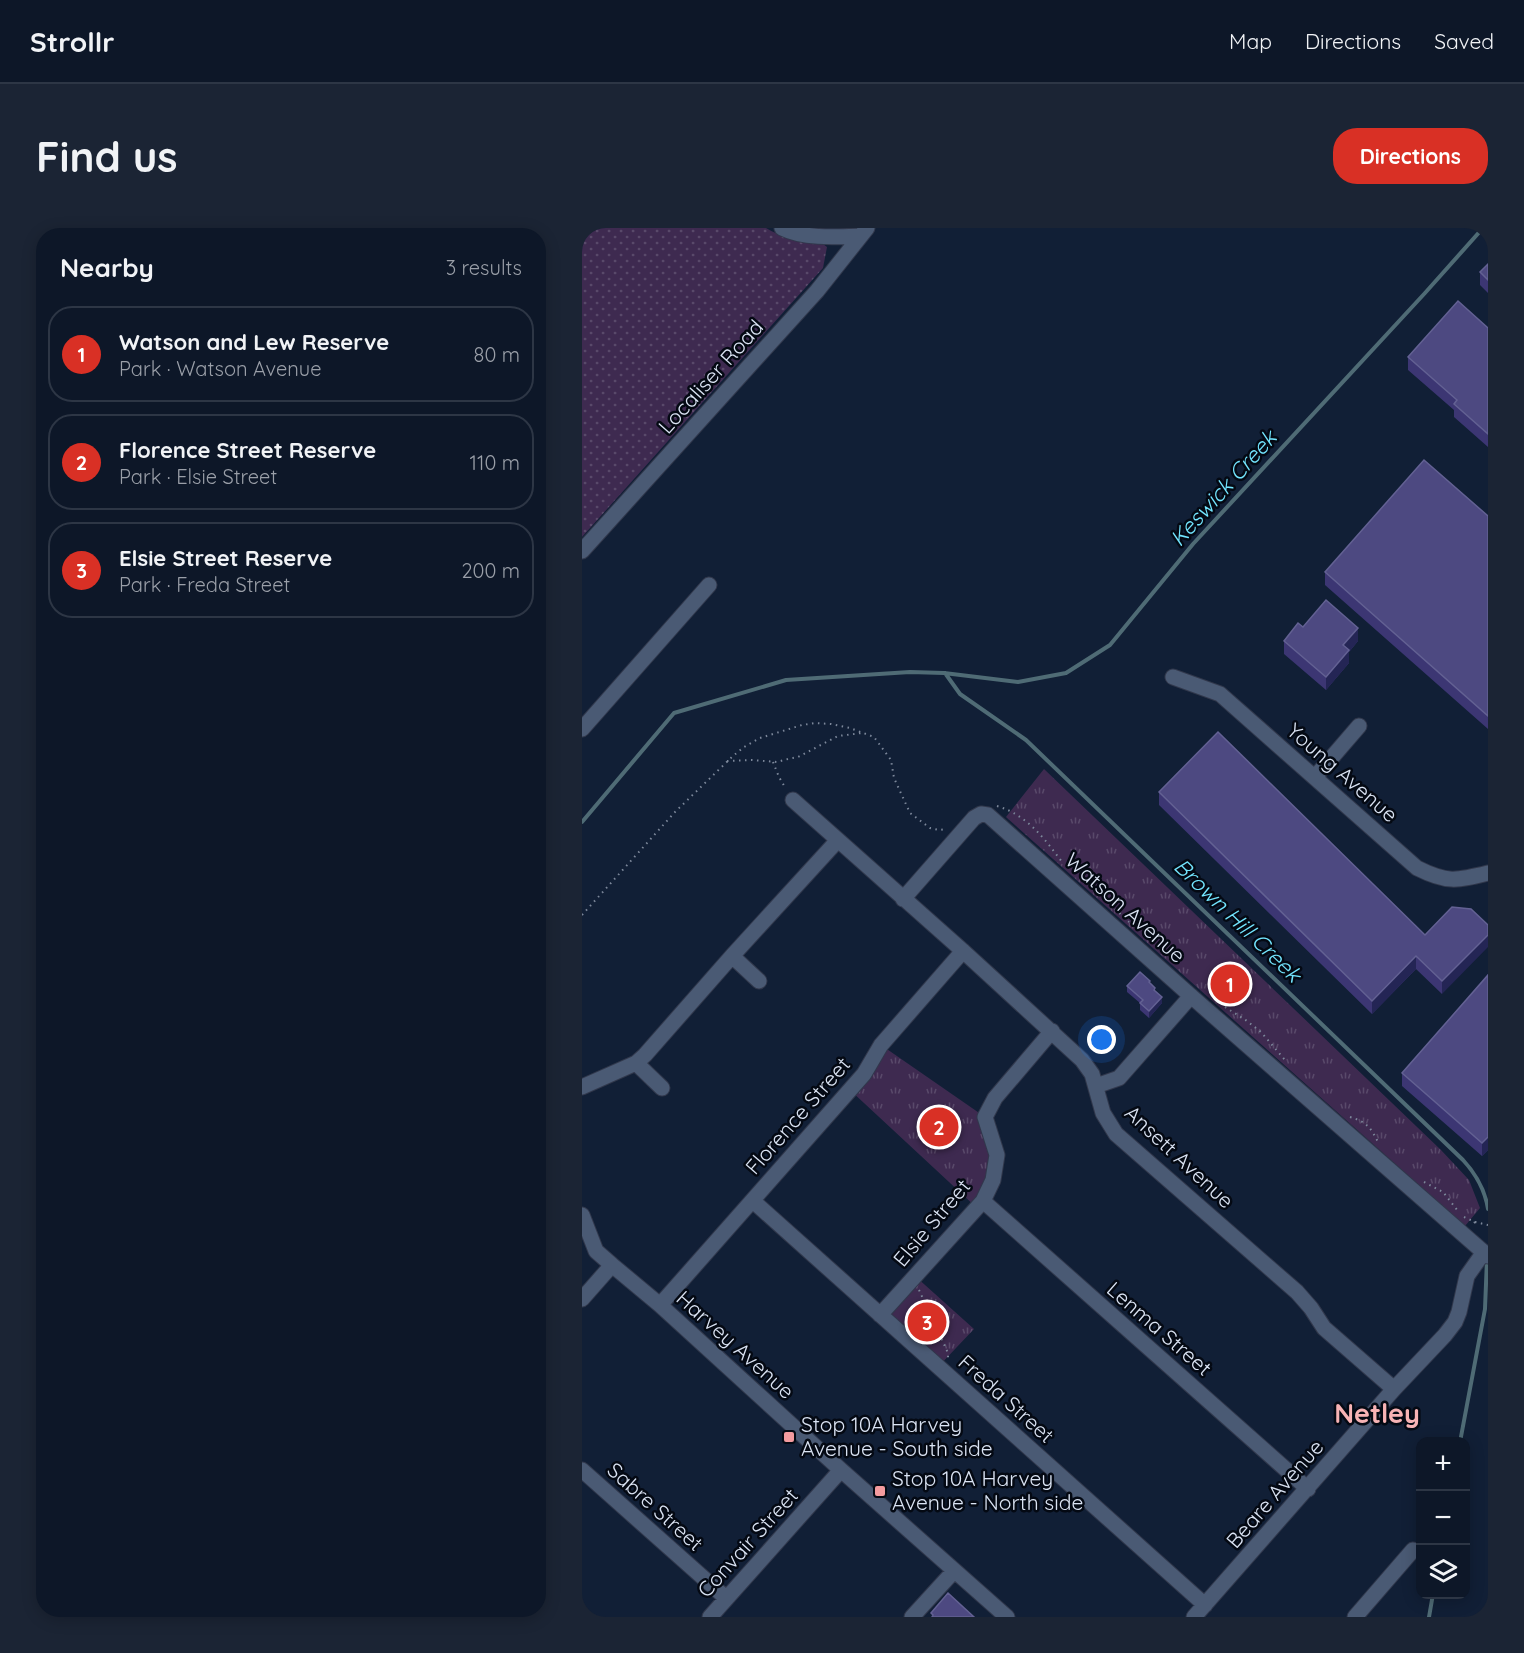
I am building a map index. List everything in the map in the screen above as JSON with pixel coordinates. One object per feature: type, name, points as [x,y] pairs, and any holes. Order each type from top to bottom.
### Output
[{"type":"street","points":[[782,228],[789,231],[863,232]]},
{"type":"street","name":"Localiser Road","points":[[582,551],[817,291],[863,232]]},
{"type":"street","points":[[582,729],[709,585]]},
{"type":"street","name":"Young Avenue","points":[[1173,677],[1220,694],[1417,868],[1437,878],[1461,880],[1488,873]]},
{"type":"street","points":[[1315,777],[1359,726]]},
{"type":"street","name":"Ansett Avenue","points":[[793,800],[1082,1060],[1092,1074],[1103,1113],[1116,1134],[1297,1292],[1324,1328],[1394,1389]]},
{"type":"street","name":"Watson Avenue","points":[[903,899],[974,818],[981,814],[988,815],[1486,1254]]},
{"type":"street","points":[[582,1087],[636,1064],[838,840]]},
{"type":"street","name":"Florence Street","points":[[660,1305],[864,1074],[880,1045],[963,951]]},
{"type":"street","points":[[732,956],[759,981]]},
{"type":"street","points":[[1096,1086],[1119,1078],[1191,996]]},
{"type":"street","name":"Elsie Street","points":[[880,1315],[983,1201],[993,1180],[997,1155],[986,1117],[995,1098],[1052,1031]]},
{"type":"street","points":[[636,1064],[662,1088]]},
{"type":"street","name":"Freda Street","points":[[753,1201],[1205,1605]]},
{"type":"street","name":"Lenma Street","points":[[983,1201],[1308,1489]]},
{"type":"street","name":"Harvey Avenue","points":[[582,1215],[596,1251],[660,1305],[1007,1617]]},
{"type":"street","name":"Beare Avenue","points":[[1194,1617],[1455,1322],[1467,1276],[1486,1254]]},
{"type":"street","points":[[582,1299],[612,1265]]},
{"type":"street","name":"Sabre Street","points":[[582,1470],[726,1598]]},
{"type":"street","name":"Convair Street","points":[[710,1617],[841,1470]]},
{"type":"street","points":[[1355,1617],[1413,1550]]},
{"type":"street","points":[[912,1617],[954,1571]]},
{"type":"path","points":[[582,915],[675,812],[727,761],[760,738],[802,725],[831,724],[874,737],[891,760],[894,778],[910,813],[930,828],[946,830],[949,827]]},
{"type":"path","points":[[727,761],[773,762],[798,757],[838,736],[864,733]]},
{"type":"path","points":[[773,762],[778,777],[793,800]]},
{"type":"path","points":[[1475,1222],[1488,1225]]},
{"type":"path","points":[[919,1290],[948,1353],[948,1360]]},
{"type":"green space","points":[[582,228],[766,228],[792,239],[819,241],[827,247],[823,268],[582,537]]},
{"type":"green space","points":[[1044,769],[1441,1150],[1469,1180],[1480,1208],[1465,1226],[1006,817]]},
{"type":"green space","points":[[881,1045],[985,1117],[997,1155],[977,1208],[850,1090]]},
{"type":"green space","points":[[915,1276],[974,1329],[938,1367],[880,1315]]},
{"type":"building","points":[[1488,264],[1488,280],[1480,272]]},
{"type":"building","points":[[1458,301],[1488,328],[1488,434],[1454,404],[1457,400],[1408,357]]},
{"type":"building","points":[[1424,460],[1488,516],[1488,716],[1325,572]]},
{"type":"building","points":[[1326,600],[1358,628],[1343,645],[1349,650],[1326,677],[1284,641],[1298,623],[1303,627]]},
{"type":"building","points":[[1218,732],[1425,935],[1452,907],[1471,909],[1488,925],[1488,935],[1442,981],[1416,956],[1372,1001],[1159,792]]},
{"type":"building","points":[[1140,972],[1162,997],[1149,1011],[1140,1003],[1143,1000],[1127,986]]},
{"type":"building","points":[[1488,975],[1488,1137],[1482,1143],[1402,1073]]},
{"type":"building","points":[[948,1593],[974,1617],[932,1617],[931,1613]]},
{"type":"waterway","name":"Keswick Creek","points":[[582,822],[674,713],[786,680],[910,672],[944,673],[1018,682],[1066,673],[1110,645],[1193,544],[1483,228]]},
{"type":"waterway","name":"Brown Hill Creek","points":[[945,673],[960,694],[1026,740],[1463,1160],[1479,1183],[1488,1209]]},
{"type":"waterway","name":"Brown Hill Creek","points":[[1461,1437],[1485,1309],[1487,1259]]},
{"type":"waterway","name":"Brown Hill Creek","points":[[1429,1617],[1432,1599]]},
{"type":"place","name":"Watson and Lew Reserve","points":[[1230,984]]},
{"type":"place","name":"Florence Street Reserve","points":[[939,1127]]},
{"type":"place","name":"Elsie Street Reserve","points":[[927,1322]]},
{"type":"place","name":"Stop 10A Harvey Avenue - South side","points":[[789,1437]]},
{"type":"place","name":"Stop 10A Harvey Avenue - North side","points":[[880,1491]]},
{"type":"district","name":"Netley","points":[[1377,1414]]}]
